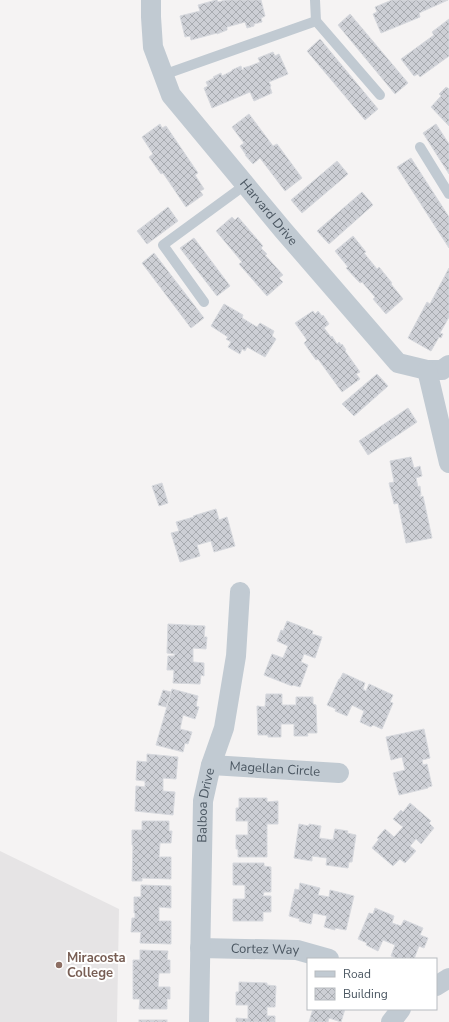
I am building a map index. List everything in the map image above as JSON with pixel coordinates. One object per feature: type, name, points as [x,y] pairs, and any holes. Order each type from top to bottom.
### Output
[{"type":"street","name":"Harvard Drive","points":[[151,0],[153,47],[170,96],[398,363],[427,370],[442,370],[449,365]]},
{"type":"street","points":[[427,370],[449,463]]},
{"type":"street","name":"Balboa Drive","points":[[199,1022],[203,800],[211,765],[224,728],[236,656],[240,592]]},
{"type":"street","name":"Magellan Circle","points":[[211,765],[339,773]]},
{"type":"street","name":"Cortez Way","points":[[200,948],[296,950],[325,958]]},
{"type":"street","points":[[437,985],[449,978]]},
{"type":"street","points":[[391,1022],[400,1010]]},
{"type":"lane","points":[[315,0],[316,21],[380,95]]},
{"type":"lane","points":[[162,75],[316,21]]},
{"type":"lane","points":[[420,147],[449,194]]},
{"type":"lane","points":[[204,302],[163,245],[245,185]]},
{"type":"shaded area","name":"Miracosta College","points":[[0,851],[119,909],[117,1022],[0,1022]]},
{"type":"building","points":[[217,0],[218,2],[226,0],[261,0],[265,16],[261,18],[262,22],[247,28],[245,22],[227,27],[227,30],[217,34],[191,40],[190,36],[185,37],[180,16],[200,11],[198,5]]},
{"type":"building","points":[[392,0],[448,0],[419,13],[420,17],[381,33],[373,14],[377,12],[375,7]]},
{"type":"building","points":[[350,14],[408,83],[395,94],[338,25]]},
{"type":"building","points":[[449,19],[449,56],[420,77],[418,74],[414,76],[401,59],[434,35],[432,32]]},
{"type":"building","points":[[320,39],[378,109],[365,120],[307,51]]},
{"type":"building","points":[[273,52],[275,56],[279,54],[288,74],[269,82],[272,93],[254,101],[250,92],[212,108],[204,88],[208,86],[206,82],[221,73],[222,76],[241,66],[242,70],[244,69],[243,68],[260,62],[258,58]]},
{"type":"building","points":[[446,87],[449,89],[449,126],[431,107],[441,96],[439,94]]},
{"type":"building","points":[[249,114],[273,146],[277,144],[302,178],[285,191],[260,158],[253,164],[245,155],[240,146],[244,143],[232,127]]},
{"type":"building","points":[[160,124],[162,128],[166,126],[198,173],[195,175],[204,189],[200,191],[203,195],[186,207],[163,173],[161,174],[149,157],[153,154],[142,137]]},
{"type":"building","points":[[436,124],[449,144],[449,174],[423,133]]},
{"type":"building","points":[[411,158],[449,217],[449,248],[397,167]]},
{"type":"building","points":[[337,161],[348,174],[302,213],[291,200]]},
{"type":"building","points":[[362,192],[373,205],[329,244],[317,231]]},
{"type":"building","points":[[168,207],[178,221],[147,244],[137,231]]},
{"type":"building","points":[[232,217],[235,220],[238,217],[263,246],[261,248],[267,254],[265,255],[283,275],[279,278],[283,282],[267,296],[239,264],[242,262],[216,231]]},
{"type":"building","points":[[353,236],[366,252],[364,253],[377,269],[379,267],[403,299],[386,314],[373,299],[375,297],[362,282],[360,283],[346,268],[348,267],[335,251]]},
{"type":"building","points":[[194,238],[230,286],[217,296],[180,248]]},
{"type":"building","points":[[154,253],[204,318],[191,328],[142,263]]},
{"type":"building","points":[[449,268],[449,317],[440,333],[443,334],[441,338],[439,337],[431,351],[408,338],[427,302],[430,304]]},
{"type":"building","points":[[224,304],[243,315],[242,318],[257,327],[260,323],[274,331],[272,336],[276,339],[265,357],[247,347],[245,351],[242,349],[240,354],[228,347],[231,342],[226,339],[228,337],[211,326]]},
{"type":"building","points":[[313,311],[315,314],[318,311],[322,316],[323,315],[329,324],[324,328],[337,344],[339,342],[341,345],[342,344],[346,350],[345,351],[360,372],[356,374],[360,379],[342,392],[318,359],[316,360],[304,343],[307,340],[295,323]]},
{"type":"building","points":[[377,374],[388,386],[354,416],[342,404]]},
{"type":"building","points":[[408,408],[417,422],[368,455],[359,441]]},
{"type":"building","points":[[411,457],[414,468],[420,466],[422,476],[416,478],[418,487],[420,486],[420,497],[423,496],[432,538],[406,543],[398,503],[394,504],[389,483],[394,482],[390,461]]},
{"type":"building","points":[[162,483],[168,503],[159,506],[152,486]]},
{"type":"building","points":[[216,509],[219,520],[227,517],[235,546],[214,552],[211,541],[197,545],[200,556],[180,562],[171,533],[179,531],[176,522]]},
{"type":"building","points":[[287,621],[313,631],[312,634],[322,637],[315,658],[304,654],[301,662],[308,665],[300,687],[292,686],[264,675],[272,654],[283,658],[288,646],[277,641],[281,630],[283,631]]},
{"type":"building","points":[[168,624],[205,626],[204,637],[207,637],[206,649],[193,648],[193,662],[204,663],[204,676],[201,675],[200,684],[173,683],[174,670],[167,670],[168,656],[174,656],[175,654],[167,653]]},
{"type":"building","points":[[343,673],[365,683],[363,689],[366,691],[369,684],[393,695],[390,702],[393,703],[382,729],[373,725],[371,727],[360,722],[364,711],[352,705],[347,716],[335,711],[336,709],[327,705]]},
{"type":"building","points":[[172,689],[198,696],[196,706],[199,707],[195,719],[183,715],[180,729],[192,732],[188,744],[185,743],[183,752],[156,745]]},
{"type":"building","points":[[163,690],[171,692],[166,707],[158,705]]},
{"type":"building","points":[[266,694],[282,694],[282,705],[296,705],[296,697],[313,697],[313,704],[316,705],[317,733],[307,733],[308,736],[294,736],[294,724],[281,724],[281,737],[258,735],[257,706],[265,707]]},
{"type":"building","points":[[424,729],[430,758],[422,760],[423,765],[427,764],[432,786],[399,795],[393,773],[405,770],[402,757],[391,760],[386,737]]},
{"type":"building","points":[[147,754],[178,757],[176,779],[163,778],[163,791],[175,792],[173,815],[135,811],[136,786],[145,787],[145,781],[136,780],[137,761],[147,762]]},
{"type":"building","points":[[239,798],[267,798],[267,802],[278,801],[278,824],[267,824],[267,857],[238,857],[238,849],[236,849],[236,835],[248,835],[248,821],[236,821],[236,808],[239,808]]},
{"type":"building","points":[[410,803],[431,821],[429,823],[434,828],[421,844],[416,839],[410,846],[416,851],[405,863],[400,859],[393,866],[372,848],[379,839],[377,838],[385,829],[394,837],[403,827],[393,819],[401,810],[403,812]]},
{"type":"building","points":[[142,821],[169,821],[169,831],[172,831],[171,843],[160,843],[159,857],[171,857],[171,879],[142,878],[142,881],[132,881],[132,830],[142,830]]},
{"type":"building","points":[[299,824],[321,826],[319,838],[333,840],[335,829],[348,831],[347,833],[356,835],[352,862],[349,862],[348,868],[326,865],[327,858],[312,856],[312,861],[294,858]]},
{"type":"building","points":[[233,863],[264,863],[264,866],[271,867],[271,892],[264,892],[263,896],[271,896],[271,912],[263,912],[263,921],[233,921],[233,899],[245,899],[245,885],[233,885]]},
{"type":"building","points":[[300,883],[320,888],[318,895],[329,897],[330,890],[354,896],[346,930],[335,928],[335,930],[324,927],[327,916],[313,913],[311,924],[299,921],[300,919],[289,916],[295,889],[299,890]]},
{"type":"building","points":[[141,885],[171,886],[171,908],[159,907],[159,921],[171,921],[171,944],[140,943],[141,932],[131,932],[132,918],[135,918],[134,897],[141,897]]},
{"type":"building","points":[[375,908],[394,916],[392,923],[401,926],[404,920],[423,928],[420,935],[428,938],[424,948],[419,946],[414,958],[396,958],[391,956],[395,945],[383,940],[378,951],[366,945],[367,943],[358,939],[369,913],[373,914]]},
{"type":"building","points":[[140,950],[168,951],[167,960],[170,960],[170,973],[159,973],[158,987],[170,987],[170,999],[167,999],[167,1009],[139,1009],[140,999],[133,999],[133,960],[140,960]]},
{"type":"building","points":[[239,982],[267,983],[267,985],[276,986],[275,1007],[267,1007],[267,1016],[275,1016],[275,1022],[236,1022],[236,1018],[248,1019],[248,1005],[236,1005],[236,992],[239,992]]},
{"type":"building","points":[[313,1010],[345,1010],[341,1022],[329,1018],[328,1022],[309,1022]]},
{"type":"building","points":[[139,1020],[167,1020],[167,1022],[139,1022]]},
{"type":"place","name":"Miracosta College","points":[[59,965]]}]
